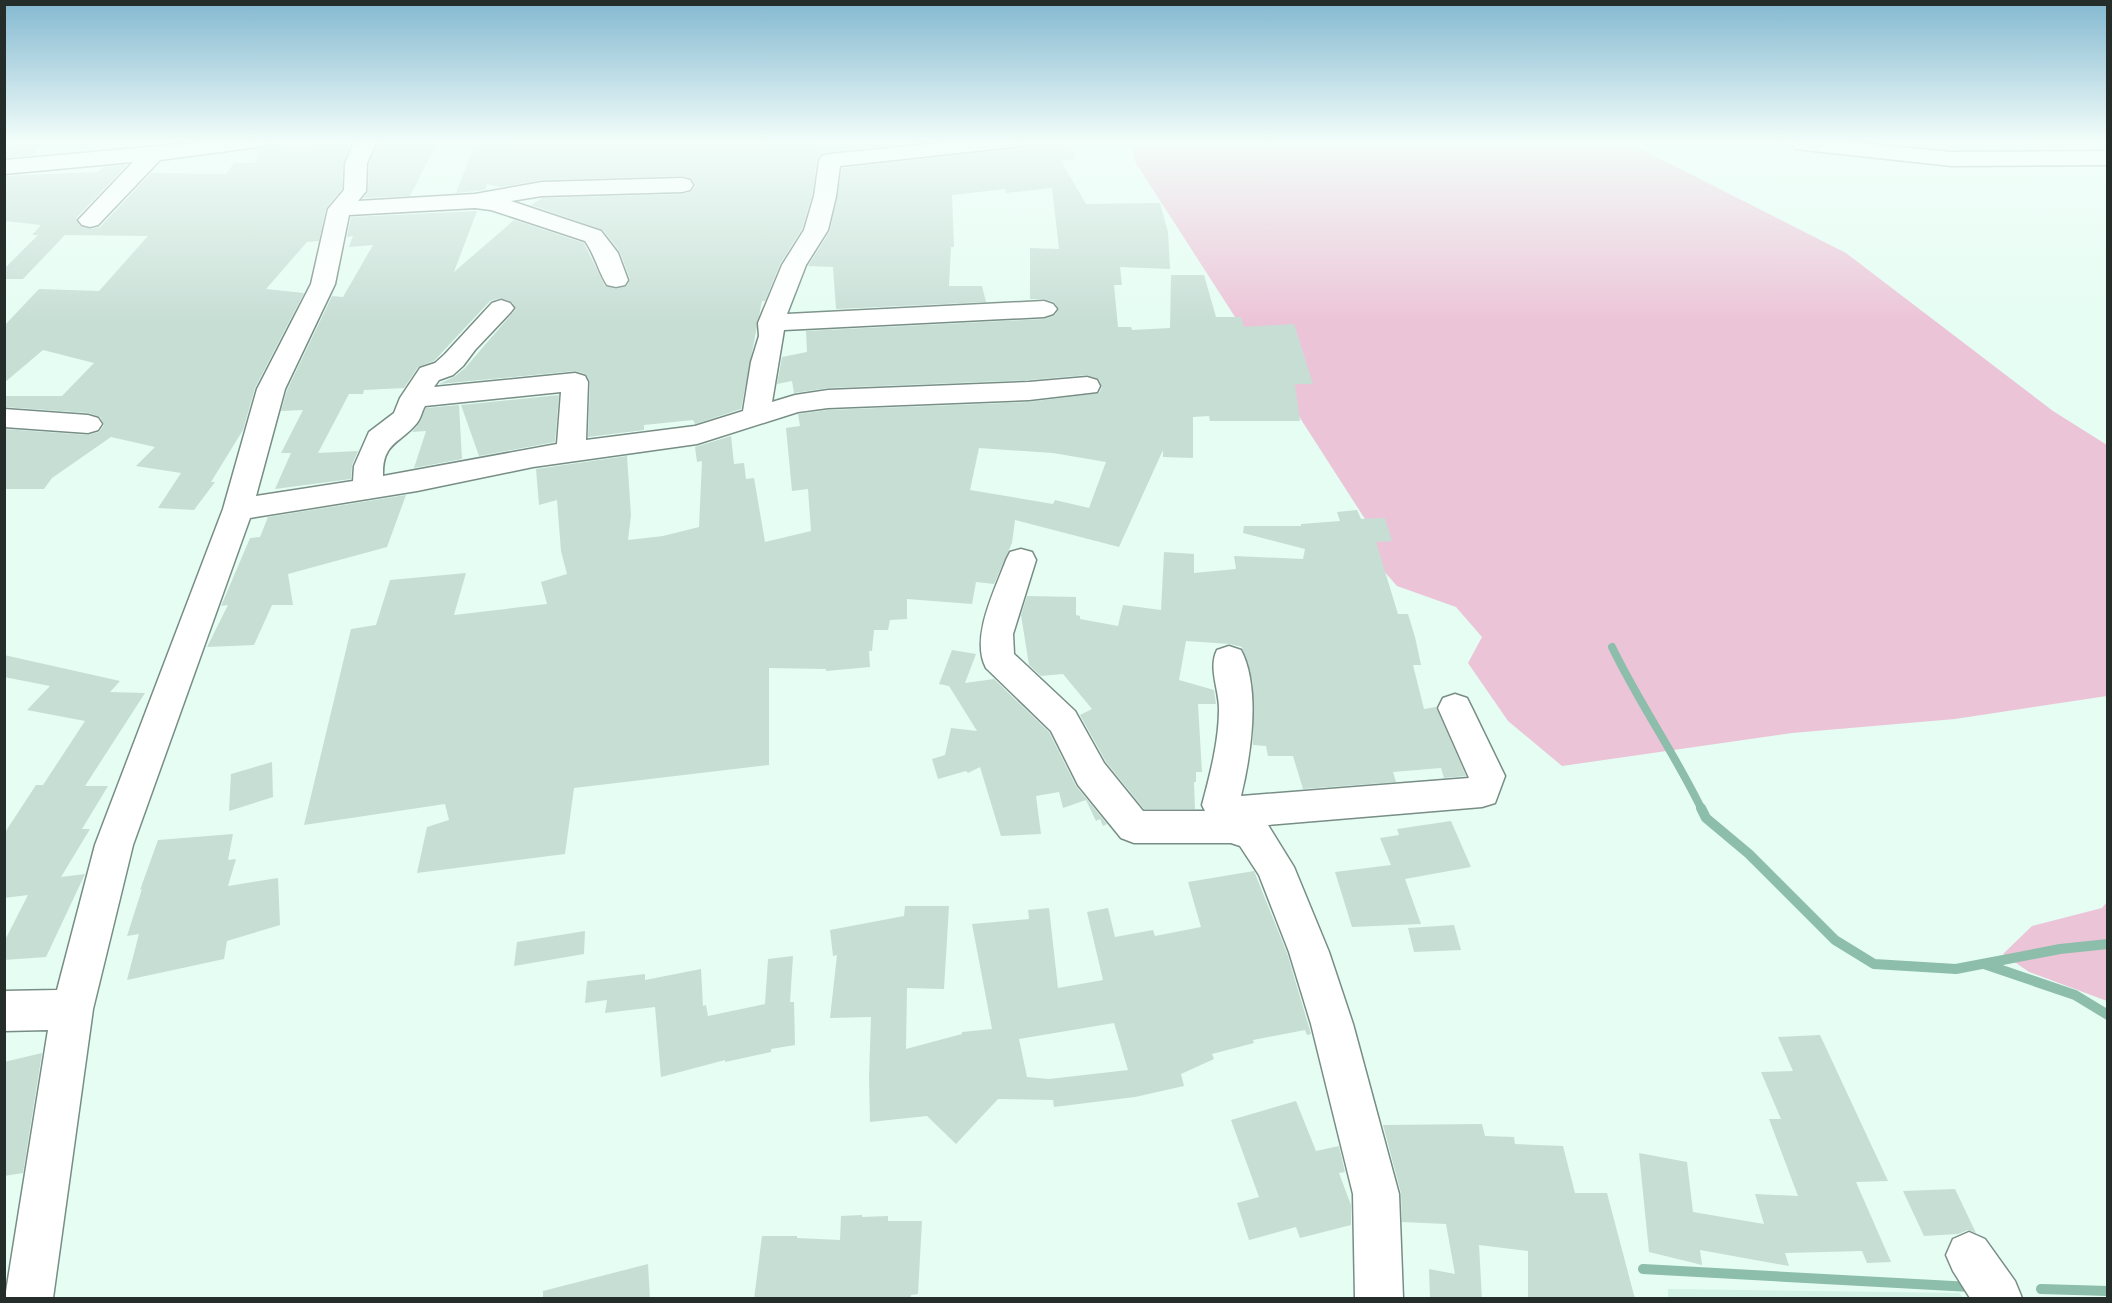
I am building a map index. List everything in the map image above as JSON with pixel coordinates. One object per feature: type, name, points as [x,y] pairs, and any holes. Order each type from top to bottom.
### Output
[{"type":"street","points":[[90,220],[107,202]]},
{"type":"street","points":[[29,1299],[72,1009],[114,844],[238,509],[271,389],[322,284],[339,209],[345,202]]},
{"type":"street","points":[[339,209],[461,202]]},
{"type":"street","points":[[483,202],[494,203],[592,236],[606,253],[616,280]]},
{"type":"street","points":[[756,416],[764,362],[772,336],[771,323],[794,265],[816,230],[823,202]]},
{"type":"street","points":[[368,488],[368,466],[379,439],[406,418],[414,398],[429,374],[444,369],[454,360],[466,344],[501,308]]},
{"type":"street","points":[[771,323],[1044,309]]},
{"type":"street","points":[[414,398],[575,382],[571,452]]},
{"type":"street","points":[[238,509],[267,506],[571,452],[697,435],[795,404],[828,399],[1029,392],[1087,386]]},
{"type":"street","points":[[4,418],[88,424]]},
{"type":"street","points":[[1021,560],[997,634],[998,659],[1063,721],[1091,774],[1134,827],[1227,820],[1482,792],[1487,776],[1455,708]]},
{"type":"street","points":[[1229,659],[1236,708],[1229,771],[1220,805],[1227,820],[1253,834],[1275,867],[1309,952],[1332,1024],[1376,1194],[1379,1299]]},
{"type":"street","points":[[4,1011],[72,1009]]},
{"type":"street","points":[[1969,1255],[1998,1299]]},
{"type":"shaded area","points":[[1161,202],[1745,202],[1846,253],[2053,411],[2107,445],[2107,696],[1955,719],[1792,733],[1562,766],[1508,721],[1468,663],[1482,637],[1456,607],[1397,586],[1376,562],[1365,519]]},
{"type":"shaded area","points":[[2107,902],[2107,1001],[2029,972],[2003,954],[2032,926],[2102,908]]},
{"type":"shaded area","points":[[1668,1289],[1959,1293],[1963,1298],[1668,1298]]},
{"type":"building","points":[[4,202],[92,202],[76,218],[80,226],[91,229],[100,227],[124,202],[331,202],[326,208],[319,241],[307,242],[266,289],[304,293],[255,388],[243,430],[211,482],[215,482],[194,510],[158,508],[181,473],[136,466],[155,447],[111,437],[52,478],[44,489],[4,489],[4,429],[88,435],[99,432],[104,425],[100,417],[89,413],[4,407],[4,396],[62,396],[94,363],[43,350],[4,383],[4,326],[39,289],[99,291],[148,236],[65,235],[23,279],[4,279],[4,269],[38,235],[32,235],[41,225],[4,221]]},
{"type":"building","points":[[536,202],[810,202],[802,229],[780,264],[765,301],[762,301],[741,409],[695,424],[693,420],[644,425],[644,430],[588,437],[590,382],[586,374],[575,371],[439,384],[454,377],[465,368],[516,309],[512,302],[500,298],[490,301],[434,361],[418,367],[404,388],[364,390],[363,394],[349,394],[318,453],[358,451],[352,465],[351,479],[275,489],[291,453],[281,453],[303,410],[281,411],[287,390],[332,296],[343,297],[373,245],[349,247],[353,236],[347,237],[351,217],[477,211],[454,272],[514,220],[584,243],[605,286],[616,289],[627,286],[630,279],[620,252],[603,230],[531,205]]},
{"type":"building","points":[[836,202],[952,202],[954,247],[951,247],[949,286],[982,286],[986,302],[836,309],[833,267],[808,266],[830,231]]},
{"type":"building","points":[[1054,202],[1085,202],[1086,204],[1160,203],[1168,232],[1170,269],[1120,267],[1122,285],[1114,285],[1118,327],[1131,327],[1132,330],[1170,328],[1171,275],[1204,275],[1216,317],[1241,317],[1244,327],[1294,324],[1313,384],[1295,384],[1300,421],[1210,421],[1209,416],[1193,417],[1193,458],[1163,457],[1163,450],[1119,547],[1015,520],[1012,543],[994,584],[976,582],[972,604],[907,599],[907,619],[890,620],[888,630],[874,630],[872,651],[869,651],[870,667],[826,671],[826,669],[769,668],[769,765],[574,788],[565,854],[417,873],[427,827],[449,820],[445,804],[304,825],[351,629],[376,625],[390,580],[466,573],[454,615],[547,604],[541,582],[567,574],[561,551],[557,500],[539,505],[536,469],[627,456],[631,515],[628,540],[663,536],[699,527],[702,461],[697,462],[695,447],[731,436],[734,464],[744,463],[746,479],[754,478],[765,542],[811,531],[808,489],[792,491],[786,428],[800,426],[798,414],[828,410],[1029,402],[1099,393],[1102,387],[1099,379],[1087,375],[1029,380],[828,388],[794,393],[792,381],[777,384],[782,357],[807,352],[806,331],[1044,319],[1055,315],[1059,309],[1054,302],[1030,299],[1030,248],[1059,249]],"holes":[[[979,448],[1053,453],[1106,462],[1089,508],[1055,500],[1053,504],[970,490]]]},
{"type":"building","points":[[559,395],[555,442],[479,456],[461,405]]},
{"type":"building","points":[[459,405],[462,459],[414,468],[426,431],[412,432],[420,422],[426,408]]},
{"type":"building","points":[[406,495],[387,547],[288,574],[293,605],[272,605],[254,645],[207,647],[228,605],[221,606],[250,538],[260,537],[268,517]]},
{"type":"building","points":[[1357,510],[1361,519],[1385,518],[1392,541],[1376,542],[1398,614],[1408,614],[1415,637],[1421,665],[1413,665],[1424,709],[1436,707],[1466,776],[1444,778],[1441,768],[1393,772],[1396,782],[1303,789],[1293,756],[1268,756],[1266,746],[1253,745],[1253,683],[1242,647],[1186,641],[1179,680],[1214,690],[1216,704],[1198,704],[1202,772],[1196,772],[1196,782],[1194,782],[1195,809],[1144,809],[1106,762],[1080,715],[1092,709],[1063,674],[1041,676],[1029,665],[1021,615],[1027,596],[1076,597],[1076,615],[1080,616],[1080,619],[1118,626],[1123,605],[1161,610],[1164,552],[1194,554],[1194,573],[1236,569],[1234,556],[1303,559],[1305,549],[1243,533],[1244,526],[1301,526],[1301,524],[1340,521],[1337,512]]},
{"type":"building","points":[[952,650],[976,654],[965,683],[994,679],[1049,732],[1076,786],[1107,824],[1103,826],[1100,819],[1096,821],[1086,800],[1063,808],[1059,792],[1036,796],[1041,834],[1001,836],[980,767],[968,773],[966,771],[938,779],[932,759],[945,755],[951,728],[977,731],[949,686],[939,684]]},
{"type":"building","points":[[4,655],[120,681],[110,692],[145,693],[85,786],[108,786],[82,829],[90,829],[61,877],[85,874],[46,957],[4,960],[4,942],[28,895],[4,898],[4,834],[36,785],[43,785],[85,721],[27,710],[50,686],[4,677]]},
{"type":"building","points":[[272,762],[273,797],[229,811],[231,774]]},
{"type":"building","points":[[1451,821],[1471,867],[1405,879],[1421,924],[1352,927],[1335,872],[1391,865],[1380,838],[1399,835],[1397,829]]},
{"type":"building","points":[[233,834],[228,860],[236,859],[228,886],[278,878],[280,925],[227,941],[224,959],[127,980],[139,934],[127,936],[158,840]]},
{"type":"building","points":[[1254,871],[1287,953],[1311,1034],[1307,1035],[1305,1030],[1253,1040],[1254,1043],[1212,1054],[1214,1059],[1181,1074],[1184,1086],[1135,1097],[1054,1107],[1053,1100],[998,1099],[956,1144],[927,1116],[870,1122],[871,1017],[830,1018],[837,955],[833,956],[830,930],[904,916],[905,906],[949,906],[944,989],[907,988],[906,1049],[962,1034],[962,1032],[992,1029],[972,924],[1029,919],[1028,910],[1049,908],[1058,988],[1103,980],[1087,912],[1108,908],[1115,937],[1153,930],[1155,936],[1201,927],[1188,882]],"holes":[[[1114,1023],[1128,1070],[1049,1079],[1027,1077],[1019,1039]]]},
{"type":"building","points":[[1454,925],[1461,950],[1414,952],[1408,928]]},
{"type":"building","points":[[585,931],[584,954],[514,966],[517,942]]},
{"type":"building","points":[[793,956],[790,1002],[794,1002],[795,1045],[661,1077],[655,1007],[605,1013],[607,1000],[585,1003],[587,981],[645,974],[645,980],[701,969],[703,1006],[706,1005],[708,1016],[765,1004],[768,959]]},
{"type":"building","points":[[1820,1035],[1888,1181],[1856,1182],[1891,1262],[1867,1263],[1862,1251],[1785,1253],[1789,1266],[1700,1250],[1702,1265],[1649,1252],[1639,1153],[1687,1162],[1693,1212],[1764,1224],[1755,1194],[1798,1196],[1769,1119],[1781,1119],[1761,1072],[1793,1071],[1778,1037]]},
{"type":"building","points":[[42,1053],[23,1173],[4,1176],[4,1062]]},
{"type":"building","points":[[1296,1101],[1316,1151],[1339,1146],[1345,1172],[1339,1173],[1351,1205],[1351,1225],[1300,1238],[1296,1227],[1249,1240],[1237,1203],[1259,1197],[1231,1120]]},
{"type":"building","points":[[1482,1124],[1485,1136],[1514,1137],[1515,1144],[1563,1146],[1575,1193],[1607,1193],[1635,1299],[1528,1299],[1528,1251],[1479,1245],[1482,1299],[1430,1299],[1429,1269],[1455,1274],[1446,1224],[1402,1222],[1401,1193],[1383,1125]]},
{"type":"building","points":[[1955,1189],[1976,1233],[1968,1230],[1958,1234],[1924,1236],[1903,1191]]},
{"type":"building","points":[[862,1215],[862,1217],[888,1216],[888,1221],[922,1221],[918,1294],[911,1295],[910,1299],[754,1299],[762,1236],[840,1240],[841,1216]]},
{"type":"building","points":[[648,1264],[650,1299],[543,1299],[543,1291]]},
{"type":"waterway","points":[[1612,647],[1702,810]]},
{"type":"waterway","points":[[1702,810],[1706,818],[1749,854],[1835,940],[1874,964],[1956,969],[2060,949],[2108,944]]},
{"type":"waterway","points":[[1984,964],[2075,995],[2108,1015]]},
{"type":"waterway","points":[[1643,1269],[1971,1287]]},
{"type":"waterway","points":[[2041,1289],[2108,1291]]}]
